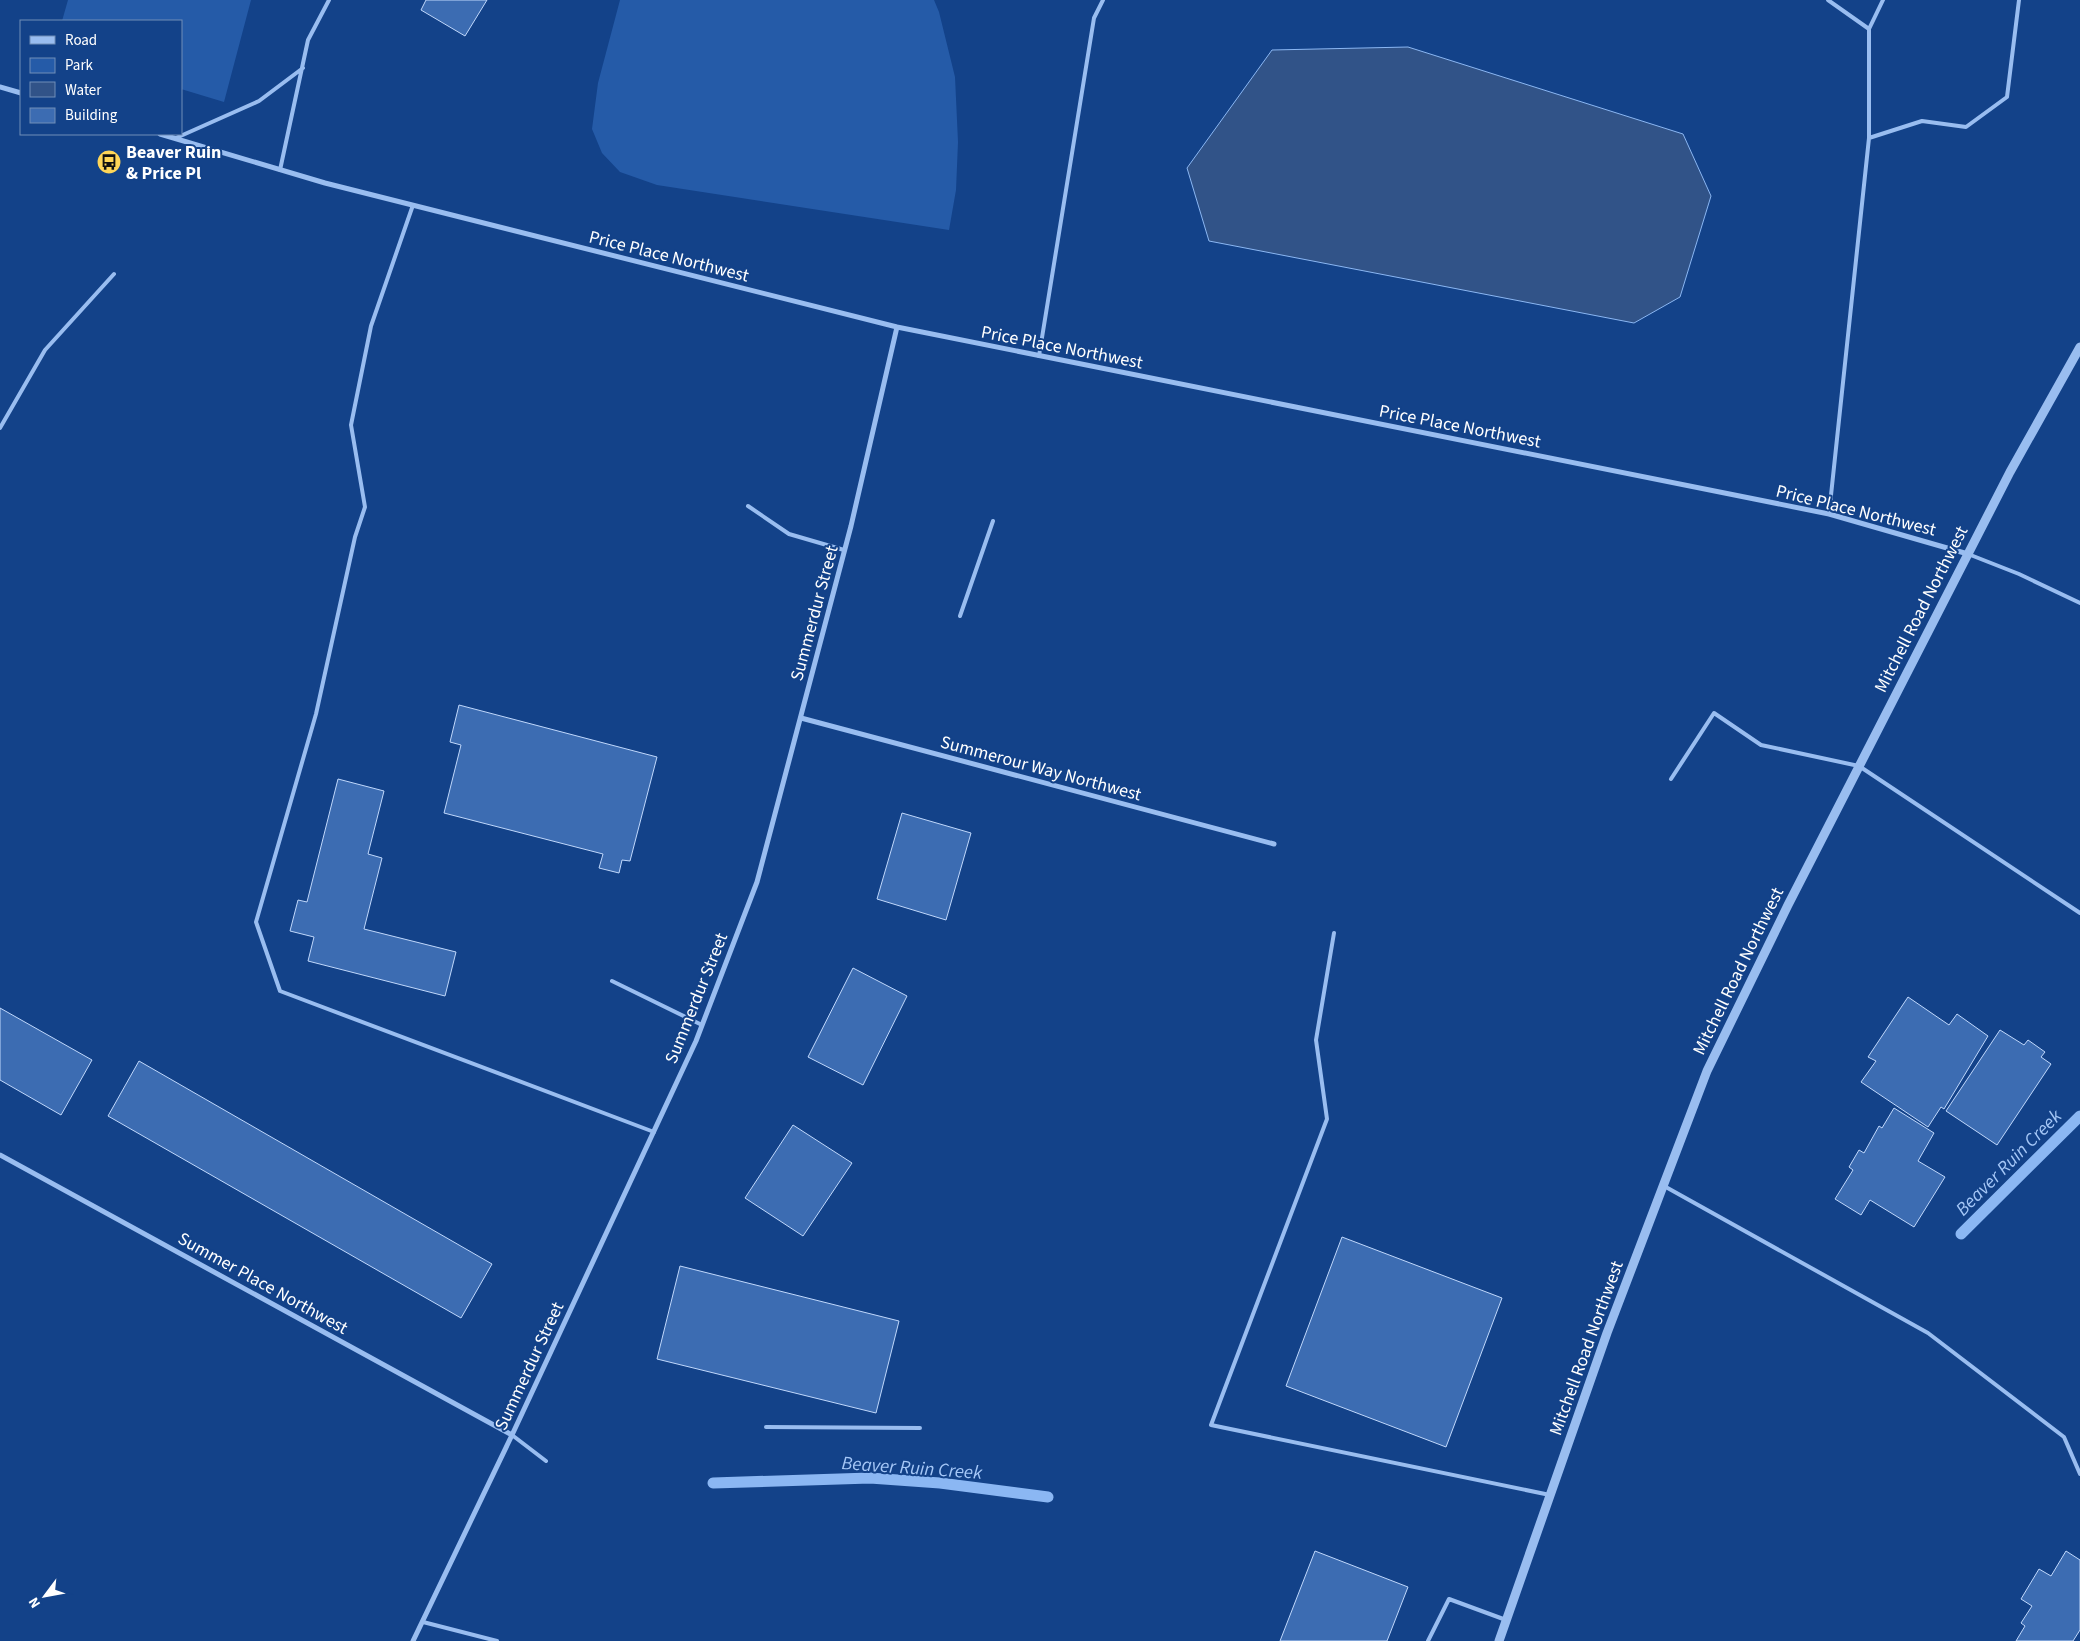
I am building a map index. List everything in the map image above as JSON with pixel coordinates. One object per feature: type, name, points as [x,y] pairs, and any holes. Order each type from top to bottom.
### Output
[{"type":"street","points":[[0,86],[20,93]]},
{"type":"street","name":"Price Place Northwest","points":[[164,135],[280,170],[413,205],[897,327],[1829,514],[1968,554]]},
{"type":"street","name":"Summerdur Street","points":[[413,1641],[654,1132],[702,1025],[757,882],[844,550],[897,327]]},
{"type":"street","name":"Mitchell Road Northwest","points":[[1499,1641],[1608,1333],[1707,1071],[1788,905],[2010,472],[2080,347]]},
{"type":"street","name":"Summerour Way Northwest","points":[[801,718],[1274,844]]},
{"type":"street","name":"Summer Place Northwest","points":[[0,1155],[512,1435]]},
{"type":"lane","points":[[280,170],[308,40],[330,0]]},
{"type":"lane","points":[[1039,356],[1094,18],[1103,0]]},
{"type":"lane","points":[[1828,0],[1869,29]]},
{"type":"lane","points":[[1829,514],[1869,138],[1869,29],[1883,0]]},
{"type":"lane","points":[[1869,138],[1922,121],[1966,127],[2007,97],[2019,0]]},
{"type":"lane","points":[[176,138],[259,102],[303,68]]},
{"type":"lane","points":[[413,205],[371,326],[351,425],[365,507],[355,536],[316,714],[256,922],[280,991],[654,1132]]},
{"type":"lane","points":[[0,428],[45,350],[114,274]]},
{"type":"lane","points":[[748,506],[789,534],[844,550]]},
{"type":"lane","points":[[960,616],[993,521]]},
{"type":"lane","points":[[1968,554],[2019,574],[2080,603]]},
{"type":"lane","points":[[1671,779],[1714,712],[1761,745],[1860,766],[2080,912]]},
{"type":"lane","points":[[1334,933],[1316,1040],[1327,1119],[1211,1425],[1550,1495]]},
{"type":"lane","points":[[612,981],[702,1025]]},
{"type":"lane","points":[[1664,1186],[1928,1333],[2064,1436],[2080,1474]]},
{"type":"lane","points":[[766,1427],[920,1428]]},
{"type":"lane","points":[[512,1435],[546,1461]]},
{"type":"lane","points":[[1428,1641],[1448,1599],[1506,1620]]},
{"type":"lane","points":[[422,1622],[497,1641]]},
{"type":"green space","points":[[68,0],[251,0],[224,102],[182,89],[182,20],[62,20]]},
{"type":"green space","points":[[620,0],[934,0],[939,12],[955,77],[958,142],[956,190],[949,230],[657,185],[620,172],[602,153],[592,129],[598,83]]},
{"type":"water","points":[[1408,47],[1683,134],[1711,196],[1680,297],[1634,323],[1209,241],[1187,168],[1272,50]]},
{"type":"building","points":[[426,0],[487,0],[465,36],[421,10]]},
{"type":"building","points":[[459,705],[657,757],[630,861],[622,860],[619,873],[599,868],[603,854],[444,813],[461,745],[450,742]]},
{"type":"building","points":[[338,779],[384,791],[368,854],[382,858],[364,929],[456,952],[445,996],[308,961],[314,937],[290,931],[298,900],[307,902]]},
{"type":"building","points":[[902,813],[971,833],[946,920],[877,899]]},
{"type":"building","points":[[853,968],[907,996],[863,1085],[808,1057]]},
{"type":"building","points":[[1908,997],[1949,1025],[1957,1014],[1988,1036],[1944,1109],[1941,1107],[1928,1127],[1861,1082],[1876,1061],[1868,1057]]},
{"type":"building","points":[[0,1008],[92,1060],[61,1115],[0,1080]]},
{"type":"building","points":[[2000,1030],[2024,1045],[2028,1040],[2045,1052],[2041,1057],[2051,1064],[1997,1145],[1946,1111]]},
{"type":"building","points":[[139,1061],[492,1264],[461,1318],[108,1116]]},
{"type":"building","points":[[1894,1108],[1934,1133],[1918,1161],[1945,1177],[1914,1227],[1870,1200],[1861,1215],[1835,1199],[1853,1170],[1849,1167],[1859,1150],[1864,1153],[1879,1126],[1882,1128]]},
{"type":"building","points":[[793,1125],[852,1163],[803,1236],[745,1198]]},
{"type":"building","points":[[1342,1237],[1502,1298],[1446,1447],[1286,1386]]},
{"type":"building","points":[[680,1266],[899,1321],[876,1413],[657,1359]]},
{"type":"building","points":[[1315,1551],[1408,1587],[1387,1641],[1280,1641]]},
{"type":"building","points":[[2066,1551],[2080,1560],[2080,1630],[2073,1641],[2016,1641],[2025,1626],[2021,1623],[2032,1606],[2021,1599],[2039,1569],[2051,1576]]},
{"type":"waterway","name":"Beaver Ruin Creek","points":[[1961,1234],[2080,1116]]},
{"type":"waterway","name":"Beaver Ruin Creek","points":[[713,1483],[870,1478],[940,1483],[1048,1497]]},
{"type":"place","name":"Beaver Ruin & Price Pl","points":[[109,162]]}]
